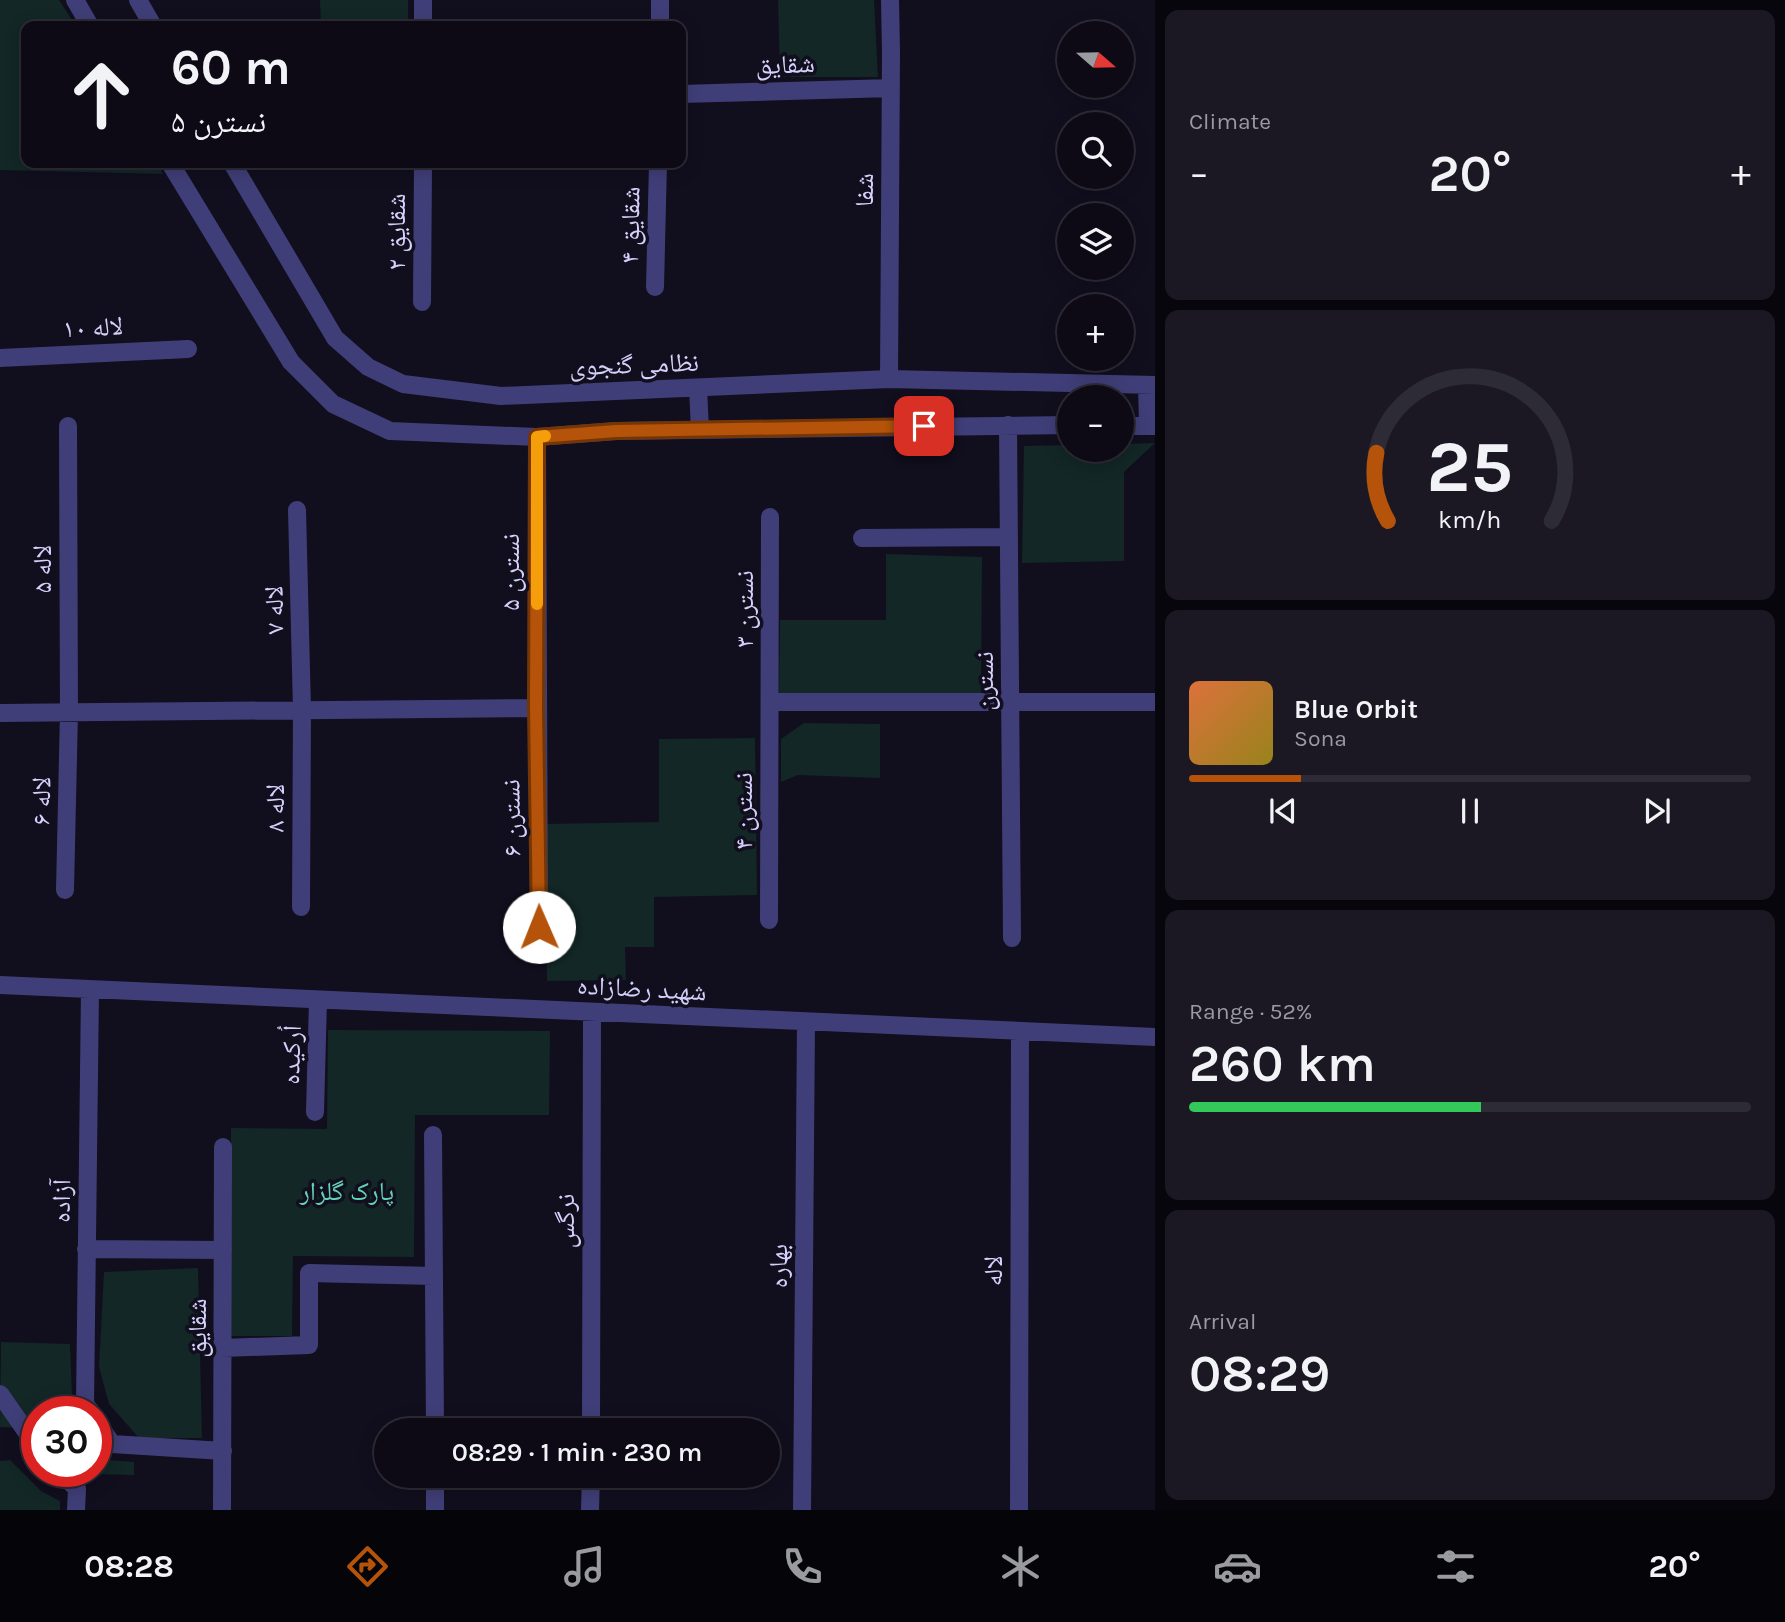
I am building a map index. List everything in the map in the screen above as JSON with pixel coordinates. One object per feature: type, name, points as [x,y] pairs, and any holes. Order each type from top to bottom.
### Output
[{"type":"street","points":[[75,0],[87,21]]},
{"type":"street","points":[[138,0],[150,21]]},
{"type":"street","points":[[423,0],[423,21]]},
{"type":"street","points":[[660,0],[660,21]]},
{"type":"street","name":"شفا","points":[[889,379],[890,0]]},
{"type":"street","name":"شقایق","points":[[686,94],[891,88]]},
{"type":"street","points":[[173,168],[291,362],[333,404],[390,431],[537,437],[616,431],[1057,425]]},
{"type":"street","name":"نظامی گنجوی","points":[[235,168],[335,338],[368,367],[403,384],[501,396],[889,379],[1151,385]]},
{"type":"street","name":"شقایق ۲","points":[[422,302],[423,168]]},
{"type":"street","name":"شقایق ۴","points":[[655,288],[658,168]]},
{"type":"street","name":"لاله ۱۰","points":[[0,358],[188,349]]},
{"type":"street","points":[[1151,385],[1151,426]]},
{"type":"street","points":[[698,388],[700,430]]},
{"type":"street","name":"نسترن","points":[[1008,425],[1012,938]]},
{"type":"street","name":"لاله ۵","points":[[68,426],[69,712]]},
{"type":"street","name":"نسترن ۵","points":[[536,708],[537,437]]},
{"type":"street","name":"لاله ۷","points":[[297,510],[302,710]]},
{"type":"street","name":"نسترن ۳","points":[[770,517],[770,702]]},
{"type":"street","points":[[862,538],[1009,537]]},
{"type":"street","points":[[770,702],[1155,702]]},
{"type":"street","name":"نسترن ۴","points":[[769,920],[770,702]]},
{"type":"street","points":[[0,713],[536,708]]},
{"type":"street","name":"نسترن ۶","points":[[536,708],[539,927]]},
{"type":"street","name":"لاله ۸","points":[[301,907],[302,710]]},
{"type":"street","name":"لاله ۶","points":[[65,890],[69,712]]},
{"type":"street","name":"شهید رضازاده","points":[[0,985],[1155,1037]]},
{"type":"street","name":"آزاده","points":[[85,1396],[90,989]]},
{"type":"street","name":"اُرکیده","points":[[315,1112],[318,1000]]},
{"type":"street","name":"نرگس","points":[[591,1418],[592,1012]]},
{"type":"street","name":"بهاره","points":[[802,1510],[806,1022]]},
{"type":"street","name":"لاله","points":[[1019,1510],[1020,1031]]},
{"type":"street","points":[[433,1135],[435,1418]]},
{"type":"street","name":"شقایق","points":[[222,1510],[223,1147]]},
{"type":"street","points":[[86,1248],[223,1250]]},
{"type":"street","points":[[223,1348],[309,1345],[309,1273],[434,1276]]},
{"type":"street","points":[[0,1394],[21,1424]]},
{"type":"street","points":[[112,1444],[223,1451]]},
{"type":"street","points":[[75,1487],[76,1510]]},
{"type":"street","points":[[435,1488],[435,1510]]},
{"type":"street","points":[[590,1510],[591,1488]]},
{"type":"green space","points":[[0,0],[59,0],[73,21],[21,21],[21,168],[160,168],[163,174],[0,170]]},
{"type":"green space","points":[[320,0],[408,0],[408,21],[321,21]]},
{"type":"green space","points":[[778,0],[874,0],[878,77],[780,77]]},
{"type":"green space","points":[[1155,443],[1124,472],[1124,561],[1022,563],[1024,446],[1057,445],[1057,462],[1134,462],[1134,444]]},
{"type":"green space","points":[[886,554],[982,557],[981,694],[779,695],[780,620],[886,620]]},
{"type":"green space","points":[[804,723],[880,724],[880,778],[798,775],[781,782],[781,739]]},
{"type":"green space","points":[[755,738],[757,895],[654,897],[654,947],[625,947],[626,980],[547,981],[545,824],[659,822],[659,739]]},
{"type":"green space","name":"پارک گلزار","points":[[328,1030],[550,1031],[549,1115],[415,1115],[414,1257],[293,1256],[292,1336],[230,1336],[231,1128],[327,1129]]},
{"type":"green space","points":[[198,1268],[202,1438],[139,1438],[112,1407],[112,1396],[107,1396],[99,1367],[104,1272]]},
{"type":"green space","points":[[1,1342],[70,1344],[72,1395],[21,1396],[21,1428],[0,1427]]},
{"type":"green space","points":[[10,1460],[21,1471],[21,1487],[37,1487],[60,1501],[60,1510],[0,1510],[0,1461]]},
{"type":"green space","points":[[112,1460],[134,1462],[134,1475],[112,1474]]},
{"type":"slow traffic","points":[[537,604],[537,437],[545,436]]},
{"type":"route","points":[[539,927],[536,708],[537,437],[616,431],[924,426]]}]
